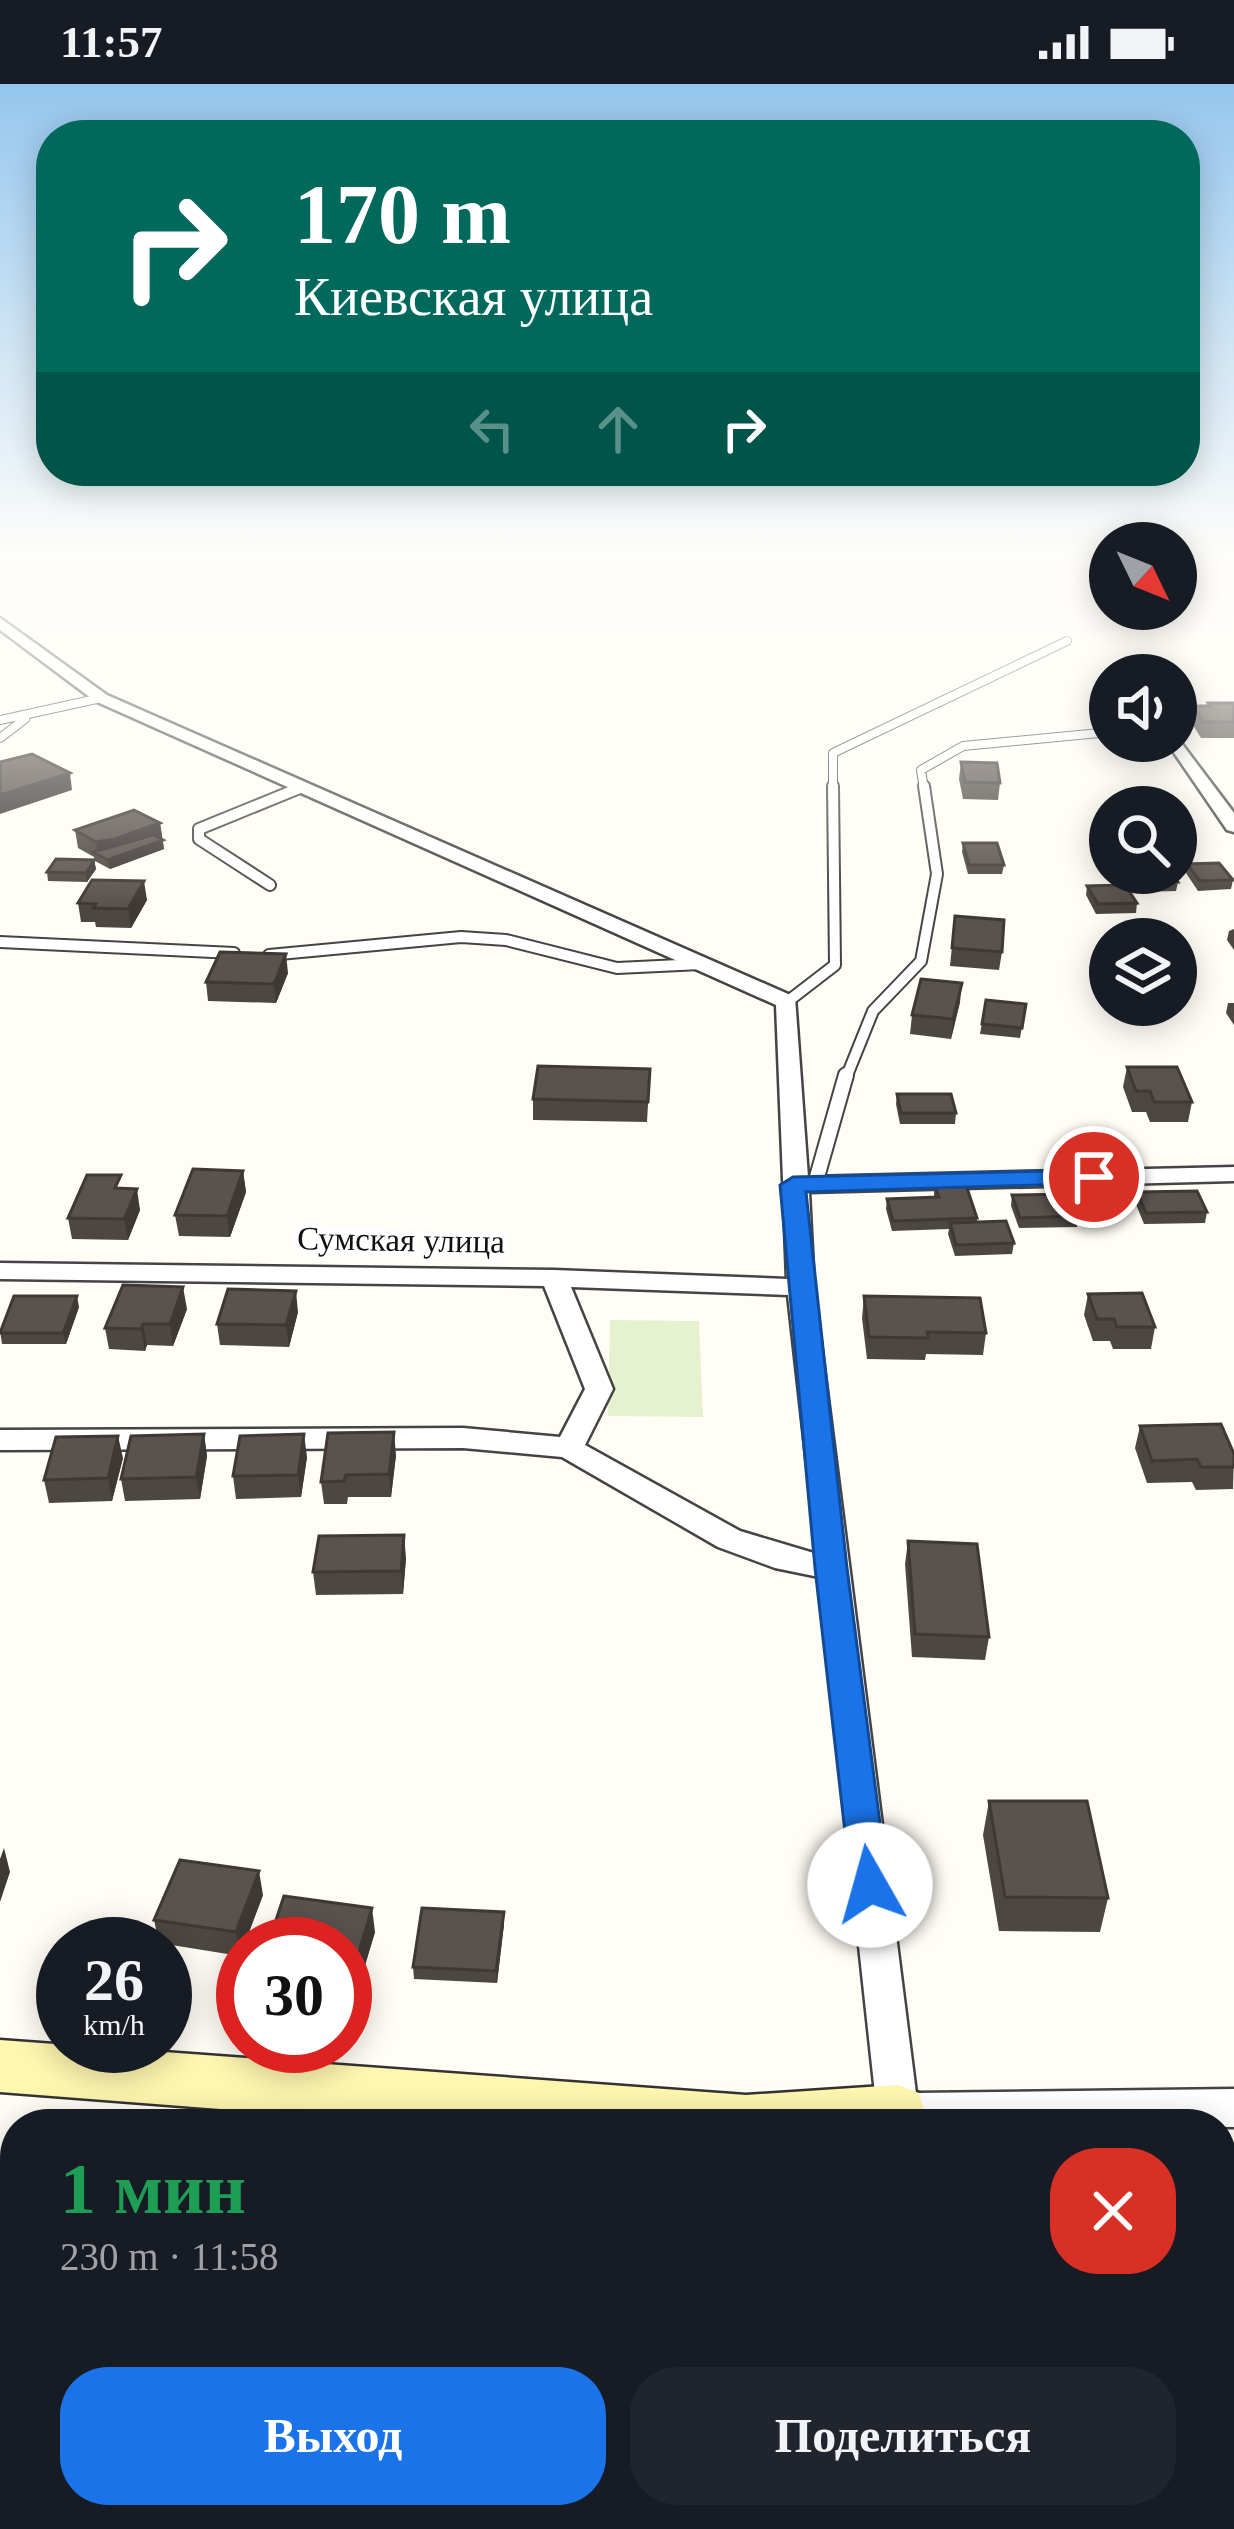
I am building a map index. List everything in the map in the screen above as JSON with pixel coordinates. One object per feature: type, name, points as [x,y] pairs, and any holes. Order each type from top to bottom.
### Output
[{"type":"main road","points":[[0,2066],[573,2109]]},
{"type":"street","points":[[73,677],[101,698],[787,1003],[804,1185],[801,1288],[897,2109]]},
{"type":"street","points":[[1190,762],[1234,826]]},
{"type":"street","points":[[804,1185],[1234,1174]]},
{"type":"street","name":"Сумская улица","points":[[0,1271],[554,1278],[801,1288]]},
{"type":"street","points":[[554,1278],[599,1389],[569,1448]]},
{"type":"street","points":[[0,1440],[463,1438],[569,1448],[729,1540],[785,1561],[831,1568]]},
{"type":"street","points":[[1200,2109],[1234,2108]]},
{"type":"lane","points":[[787,1003],[835,964],[833,752],[991,677]]},
{"type":"lane","points":[[0,720],[101,698]]},
{"type":"lane","points":[[0,737],[41,711]]},
{"type":"lane","points":[[804,1185],[872,1011],[921,961],[937,874],[921,770],[963,746],[1089,733]]},
{"type":"lane","points":[[270,885],[199,838],[199,829],[302,787]]},
{"type":"lane","points":[[0,942],[317,957],[353,945],[413,937],[490,938],[619,969],[701,964]]},
{"type":"green space","points":[[610,1320],[699,1321],[703,1417],[608,1416]]},
{"type":"building","points":[[1208,703],[1234,703],[1234,722],[1203,722],[1197,706],[1210,706]]},
{"type":"building","points":[[32,754],[70,773],[0,795],[0,762]]},
{"type":"building","points":[[961,762],[997,763],[1000,783],[965,782]]},
{"type":"building","points":[[134,810],[160,823],[96,842],[75,830]]},
{"type":"building","points":[[153,835],[163,840],[108,860],[93,852]]},
{"type":"building","points":[[963,843],[997,843],[1004,865],[969,865]]},
{"type":"building","points":[[56,859],[94,860],[86,873],[47,872]]},
{"type":"building","points":[[1219,863],[1233,880],[1200,881],[1197,864]]},
{"type":"building","points":[[92,880],[144,881],[128,909],[78,903]]},
{"type":"building","points":[[1092,894],[1131,894],[1137,903],[1098,904]]},
{"type":"building","points":[[955,916],[1004,920],[1002,952],[952,948]]},
{"type":"building","points":[[220,952],[286,954],[274,984],[206,982]]},
{"type":"building","points":[[921,979],[962,983],[953,1019],[912,1015]]},
{"type":"building","points":[[986,1000],[1026,1004],[1022,1028],[982,1024]]},
{"type":"building","points":[[538,1066],[650,1069],[648,1102],[533,1099]]},
{"type":"building","points":[[1127,1067],[1177,1067],[1192,1102],[1154,1102],[1150,1091],[1136,1091]]},
{"type":"building","points":[[897,1094],[951,1094],[956,1113],[901,1113]]},
{"type":"building","points":[[193,1169],[243,1171],[227,1216],[175,1215]]},
{"type":"building","points":[[87,1175],[121,1175],[115,1188],[137,1189],[124,1219],[68,1218]]},
{"type":"building","points":[[965,1182],[977,1218],[893,1221],[887,1199],[939,1197],[934,1183]]},
{"type":"building","points":[[1197,1191],[1207,1212],[1146,1213],[1137,1192]]},
{"type":"building","points":[[1070,1194],[1078,1216],[1020,1218],[1012,1195]]},
{"type":"building","points":[[1006,1221],[1014,1243],[956,1245],[950,1223]]},
{"type":"building","points":[[123,1285],[183,1287],[170,1324],[105,1328]]},
{"type":"building","points":[[228,1289],[296,1291],[286,1325],[217,1324]]},
{"type":"building","points":[[1142,1293],[1155,1327],[1117,1327],[1114,1319],[1097,1319],[1088,1294]]},
{"type":"building","points":[[14,1296],[77,1296],[63,1333],[0,1333]]},
{"type":"building","points":[[864,1296],[980,1298],[986,1333],[869,1337]]},
{"type":"building","points":[[1221,1424],[1234,1454],[1234,1467],[1201,1467],[1197,1459],[1152,1461],[1140,1426]]},
{"type":"building","points":[[394,1432],[389,1474],[346,1475],[344,1481],[321,1482],[328,1433]]},
{"type":"building","points":[[204,1434],[196,1477],[121,1479],[131,1436]]},
{"type":"building","points":[[304,1434],[298,1475],[233,1476],[240,1436]]},
{"type":"building","points":[[118,1436],[108,1478],[44,1480],[56,1437]]},
{"type":"building","points":[[404,1535],[401,1571],[313,1572],[319,1536]]},
{"type":"building","points":[[908,1541],[977,1544],[989,1637],[915,1634]]},
{"type":"building","points":[[989,1801],[1087,1801],[1108,1898],[1005,1897]]},
{"type":"building","points":[[180,1860],[259,1871],[242,1917],[216,1917],[216,1929],[192,1926],[192,1917],[155,1917]]},
{"type":"building","points":[[284,1896],[372,1908],[369,1917],[277,1917]]},
{"type":"building","points":[[422,1908],[504,1912],[496,1971],[413,1967]]},
{"type":"route","points":[[870,1885],[831,1568],[793,1185],[1094,1177]]}]
